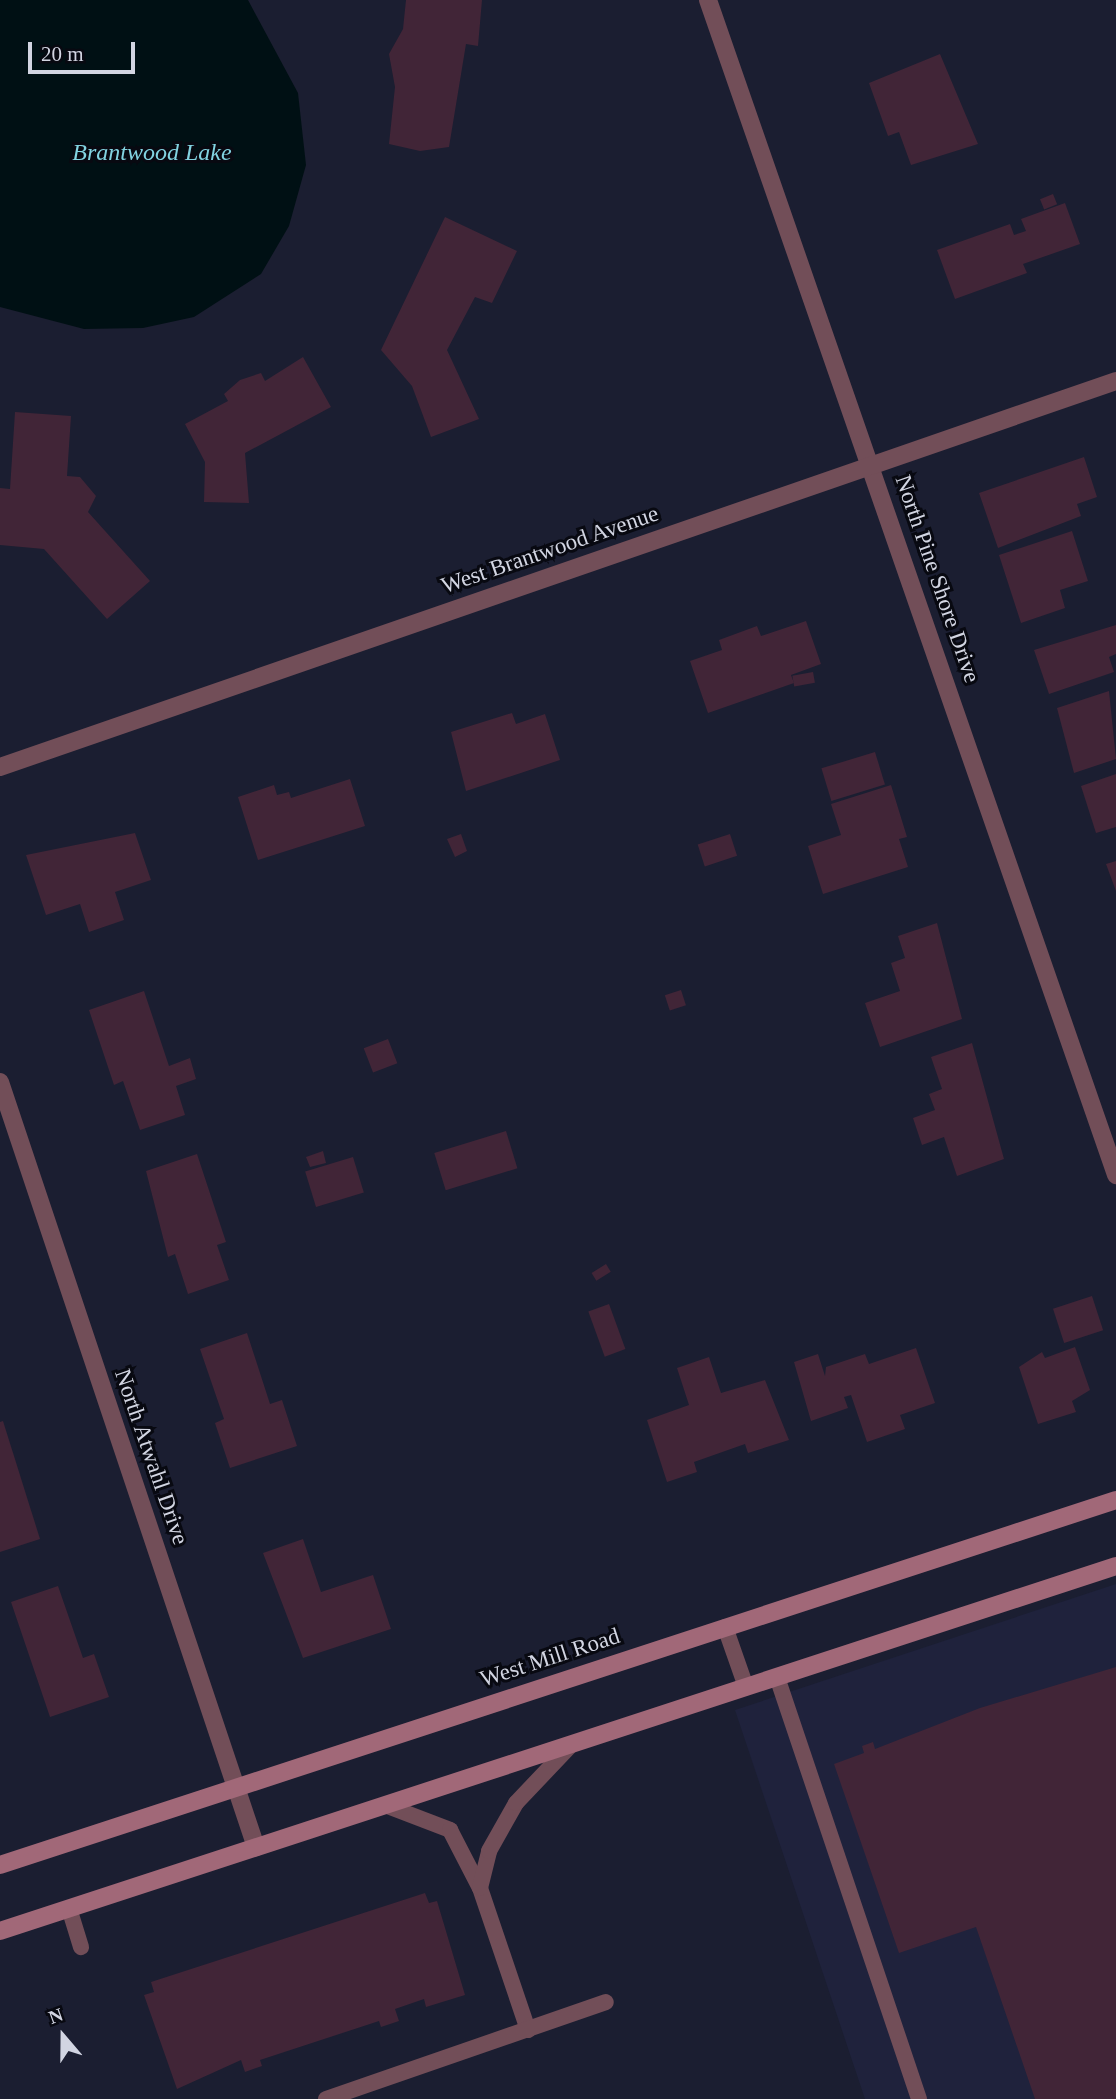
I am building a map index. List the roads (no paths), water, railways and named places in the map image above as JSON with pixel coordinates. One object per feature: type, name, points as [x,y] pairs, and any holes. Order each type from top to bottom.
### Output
[{"type":"main road","name":"West Mill Road","points":[[0,1865],[1116,1500]]},
{"type":"main road","points":[[0,1931],[1116,1566]]},
{"type":"street","name":"North Pine Shore Drive","points":[[708,0],[1116,1175]]},
{"type":"street","name":"West Brantwood Avenue","points":[[0,767],[1116,381]]},
{"type":"street","name":"North Atwahl Drive","points":[[0,1082],[256,1847]]},
{"type":"lane","points":[[725,1627],[746,1687]]},
{"type":"lane","points":[[777,1677],[919,2099]]},
{"type":"lane","points":[[480,1888],[489,1851],[516,1803],[572,1744]]},
{"type":"lane","points":[[386,1805],[450,1830],[480,1888],[528,2029]]},
{"type":"lane","points":[[69,1908],[81,1947]]},
{"type":"lane","points":[[326,2099],[606,2002]]},
{"type":"water","name":"Brantwood Lake","points":[[0,0],[248,0],[298,93],[306,165],[289,226],[261,274],[194,317],[143,328],[84,329],[0,307]]}]
